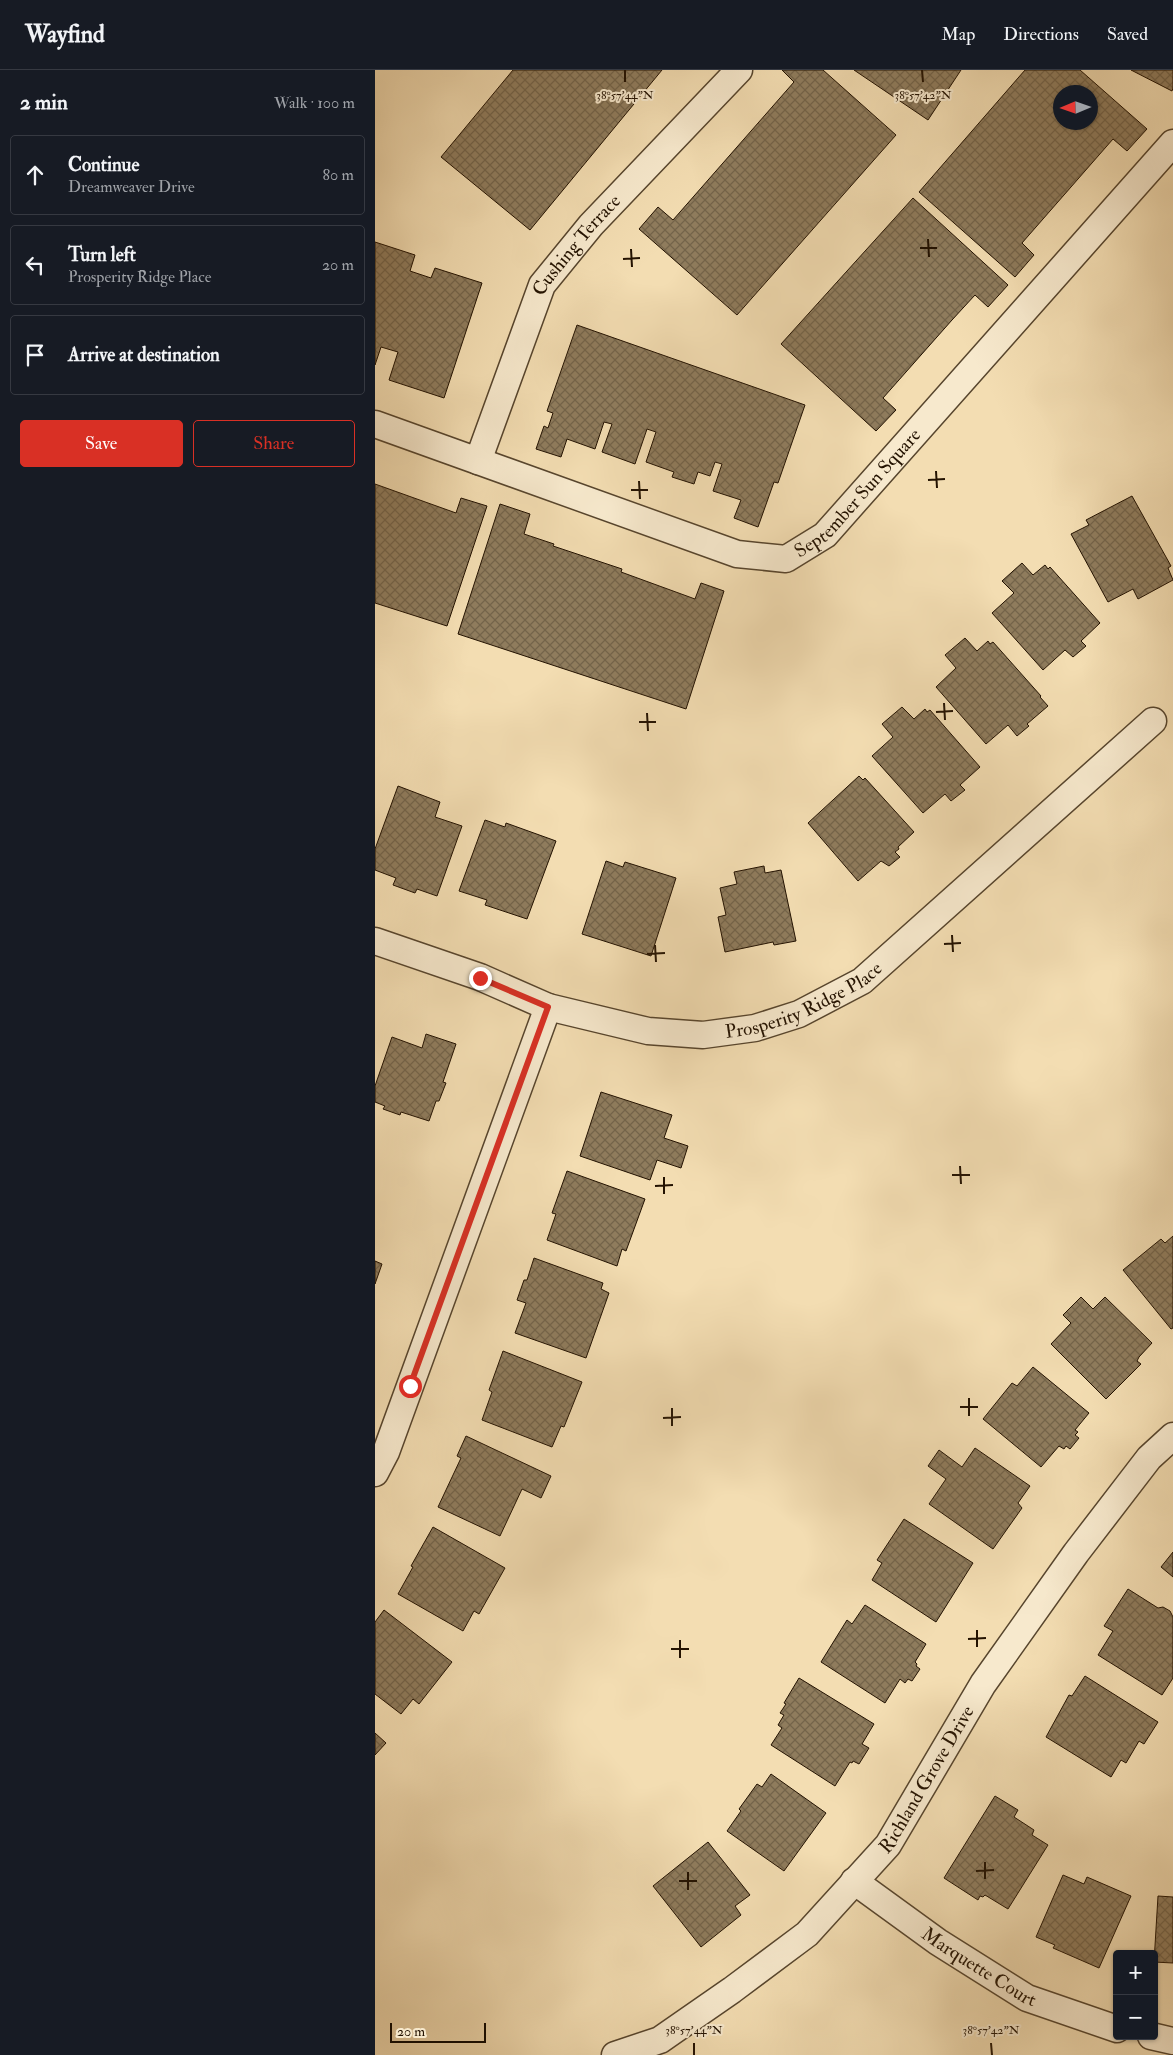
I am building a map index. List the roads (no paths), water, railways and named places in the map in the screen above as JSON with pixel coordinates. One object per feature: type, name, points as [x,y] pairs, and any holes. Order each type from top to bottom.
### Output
[{"type":"street","name":"Cushing Terrace","points":[[478,461],[542,285],[591,225],[739,70]]},
{"type":"street","name":"September Sun Square","points":[[375,424],[737,554],[786,559],[825,535],[1173,143]]},
{"type":"street","name":"Prosperity Ridge Place","points":[[375,941],[480,978],[548,1007],[648,1031],[703,1035],[755,1028],[799,1014],[862,981],[1153,721]]},
{"type":"street","points":[[379,1457],[548,1007]]},
{"type":"street","name":"Richland Grove Drive","points":[[615,2055],[660,2040],[732,1990],[807,1934],[888,1845],[983,1684],[1076,1553],[1149,1458],[1173,1436]]},
{"type":"street","name":"Marquette Court","points":[[854,1881],[938,1942],[1027,1998],[1113,2028]]},
{"type":"street","points":[[1158,2038],[1173,2041]]}]
